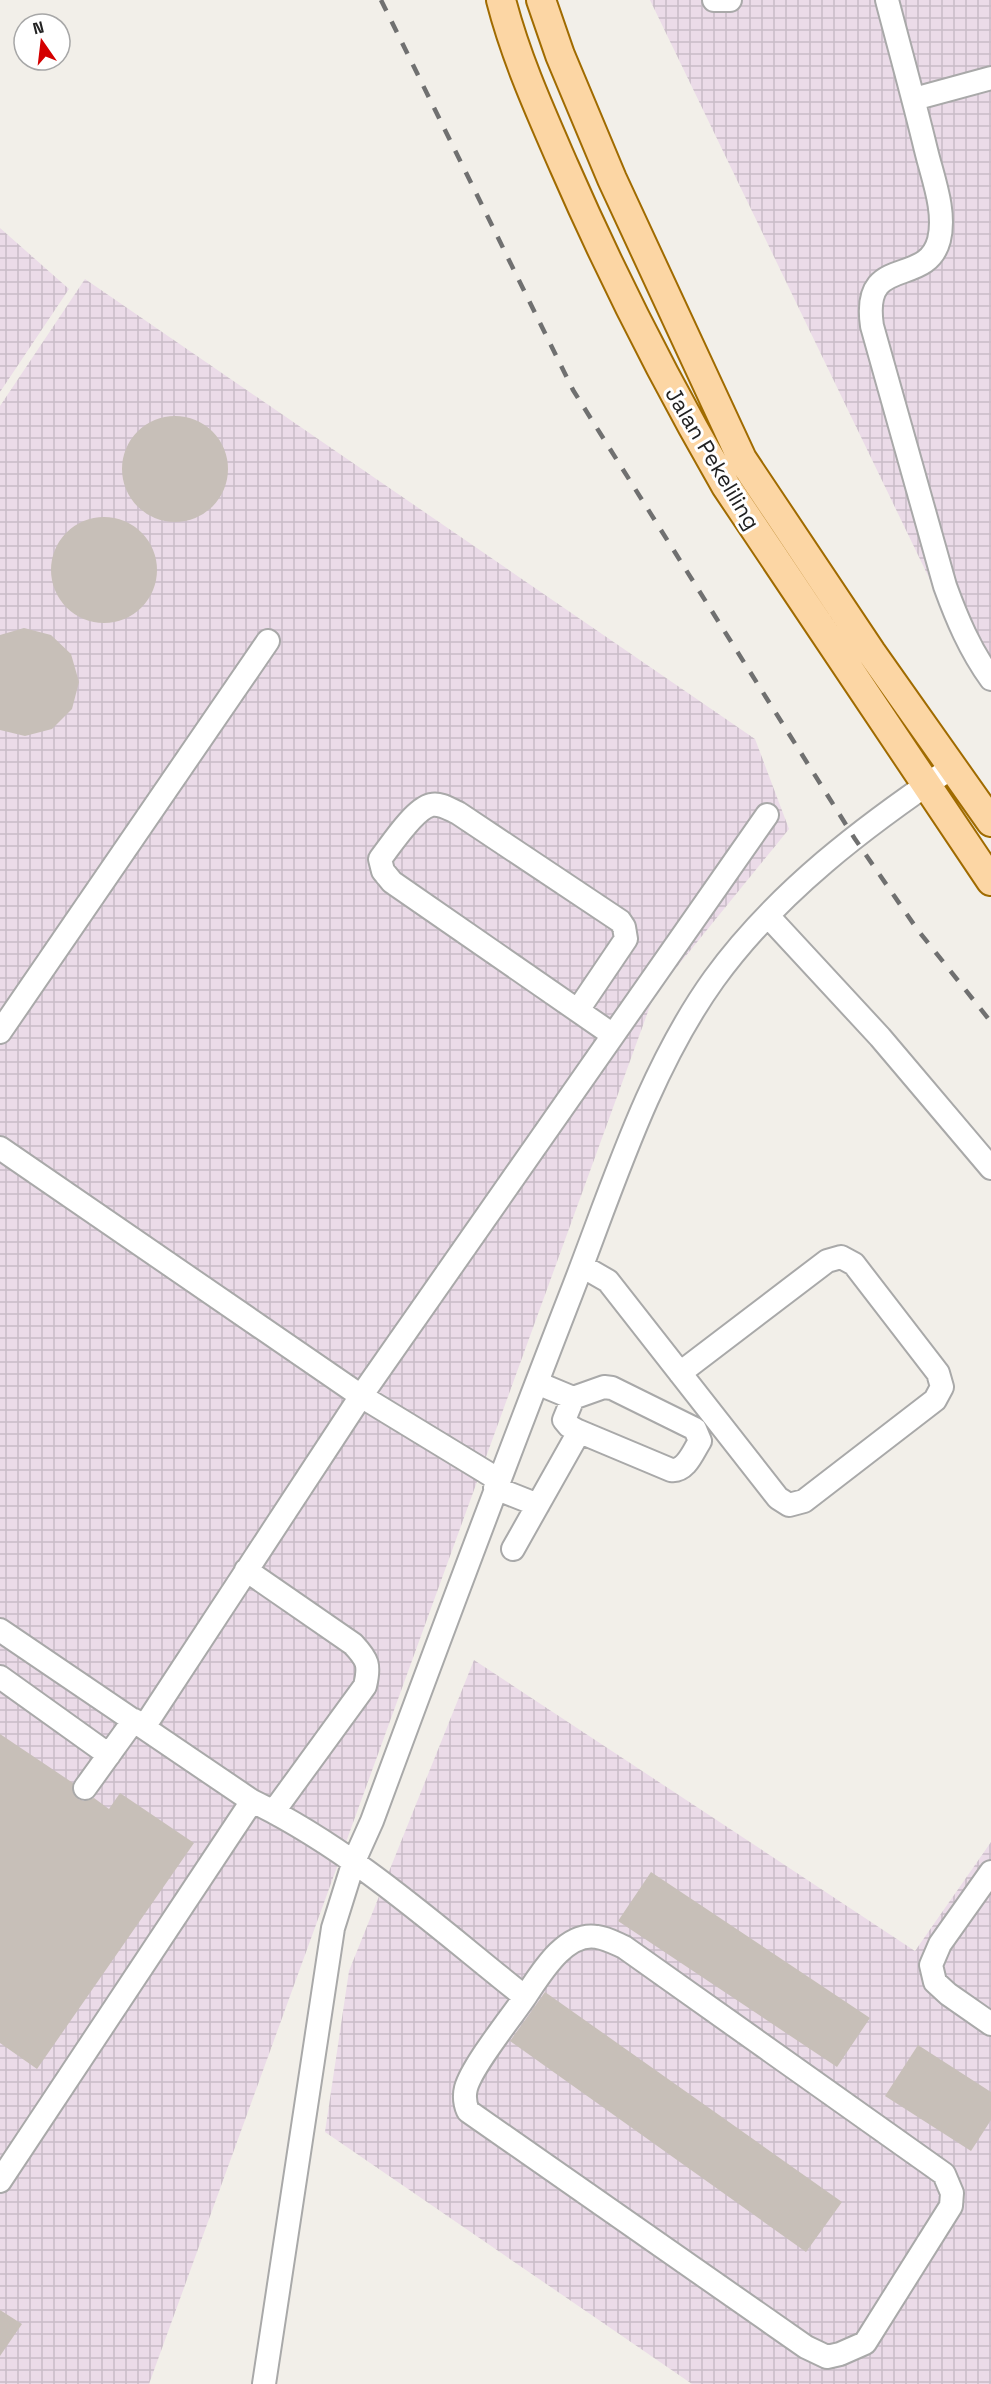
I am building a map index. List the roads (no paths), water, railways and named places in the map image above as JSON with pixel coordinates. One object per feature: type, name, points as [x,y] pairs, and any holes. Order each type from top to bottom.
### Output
[{"type":"main road","name":"Jalan Pekeliling","points":[[501,0],[530,88],[577,197],[660,368],[726,486],[991,881]]},
{"type":"main road","name":"Jalan Pekeliling","points":[[541,0],[560,55],[612,179],[742,459],[872,652],[954,766],[991,822]]},
{"type":"street","points":[[714,0],[730,0]]},
{"type":"street","points":[[887,0],[940,207],[941,227],[933,254],[920,265],[881,281],[872,293],[869,308],[872,326],[945,586],[957,620],[987,667]]},
{"type":"street","points":[[914,99],[991,78]]},
{"type":"street","points":[[0,1032],[268,641]]},
{"type":"street","points":[[264,2384],[333,1928],[354,1861],[372,1821],[497,1484],[634,1130],[694,1010],[715,979],[768,916],[826,860],[954,766]]},
{"type":"street","points":[[578,1010],[626,939],[621,921],[458,813],[442,805],[430,805],[417,813],[380,859],[383,871],[392,882],[613,1035]]},
{"type":"street","points":[[85,1788],[109,1755],[139,1723],[246,1570],[361,1396],[767,815]]},
{"type":"street","points":[[768,916],[880,1037],[991,1168]]},
{"type":"street","points":[[0,1148],[361,1396],[497,1484],[538,1505]]},
{"type":"street","points":[[582,1266],[608,1281],[680,1373],[778,1498],[789,1505],[804,1501],[935,1400],[942,1387],[938,1373],[854,1264],[841,1257],[827,1260],[680,1373]]},
{"type":"street","points":[[537,1383],[573,1398],[604,1387],[612,1388],[695,1429],[700,1441],[683,1468],[678,1471],[671,1470],[569,1426],[564,1420],[573,1398]]},
{"type":"street","points":[[513,1549],[578,1431]]},
{"type":"street","points":[[246,1570],[353,1644],[365,1657],[368,1671],[365,1686],[274,1811]]},
{"type":"street","points":[[0,1630],[252,1801],[274,1811],[354,1861],[525,1997]]},
{"type":"street","points":[[0,1677],[109,1755]]},
{"type":"street","points":[[0,2181],[252,1801]]},
{"type":"street","points":[[991,1872],[940,1944],[931,1965],[935,1982],[948,1994],[991,2024]]},
{"type":"street","points":[[596,1936],[624,1947],[944,2174],[952,2193],[951,2206],[865,2343],[827,2357],[806,2347],[468,2111],[465,2102],[466,2088],[474,2072],[525,1997],[553,1957],[567,1946],[583,1938],[596,1936]]},
{"type":"railway","points":[[381,0],[573,390],[855,839],[917,929],[991,1022]]}]
